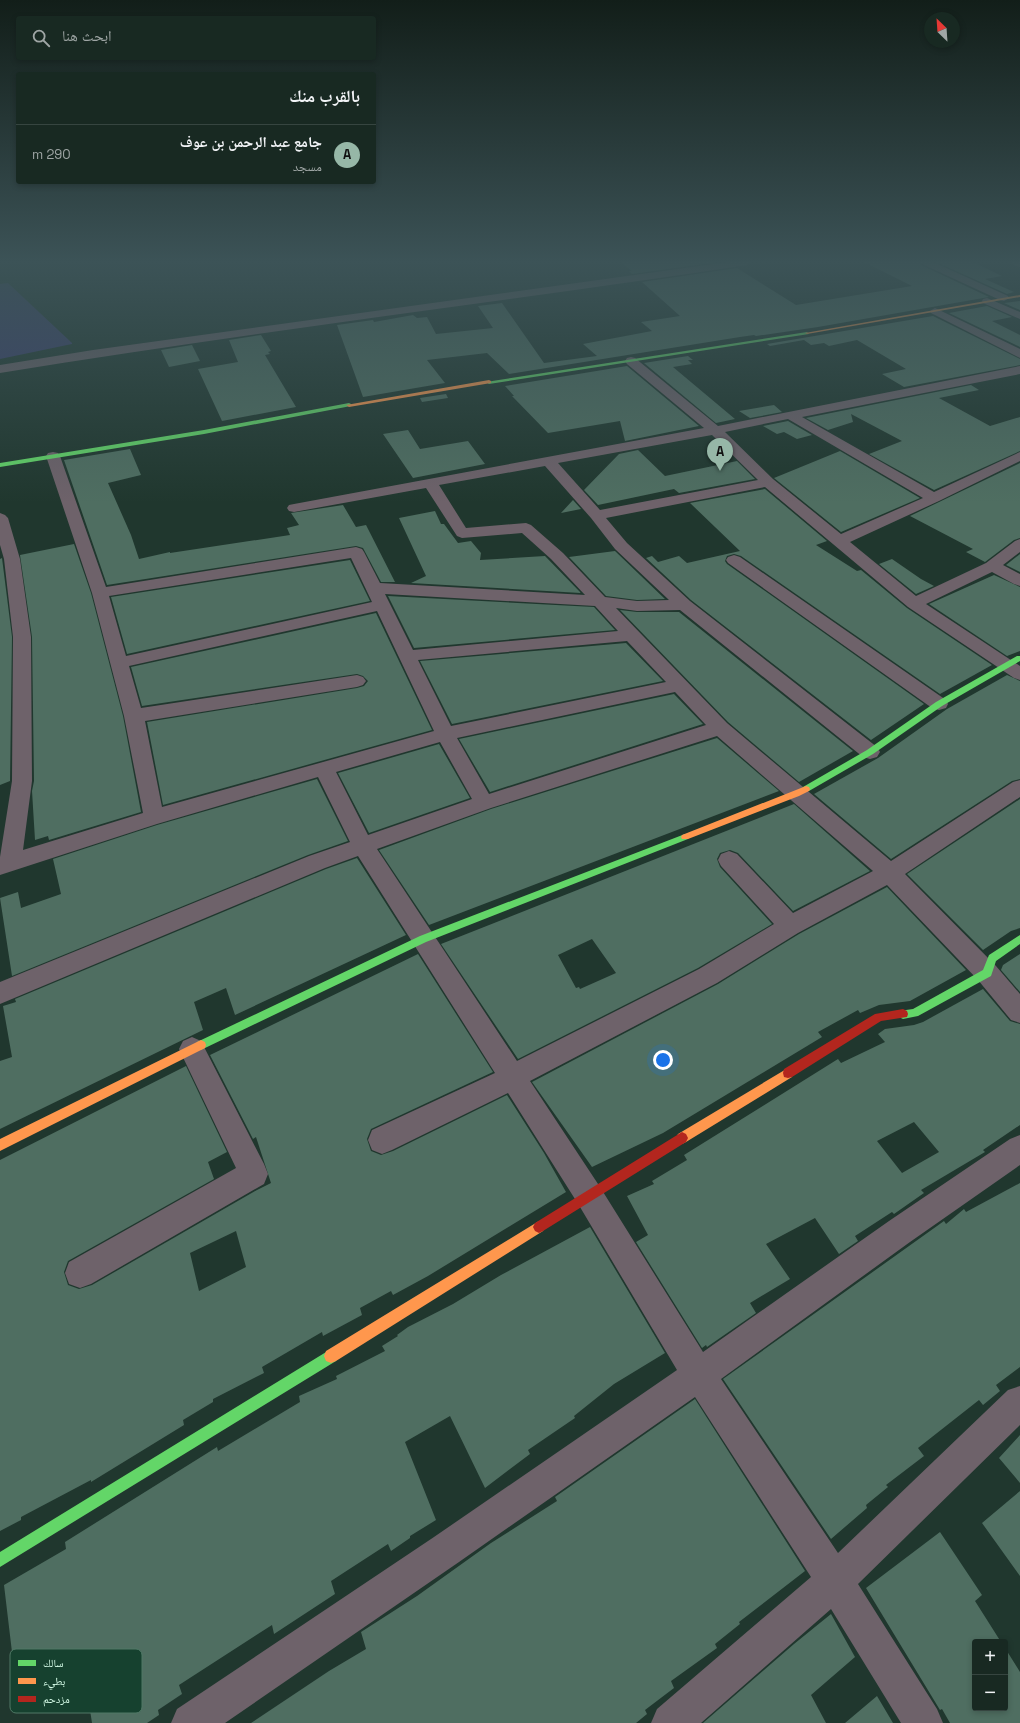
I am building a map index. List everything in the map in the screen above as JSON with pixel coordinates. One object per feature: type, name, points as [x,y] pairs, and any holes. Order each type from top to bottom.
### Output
[{"type":"street","points":[[0,369],[167,342]]},
{"type":"street","points":[[0,465],[204,432],[394,398],[744,342]]},
{"type":"street","points":[[997,342],[1020,354]]},
{"type":"street","points":[[631,361],[715,430],[768,482],[914,602],[1015,666]]},
{"type":"street","points":[[294,508],[715,430],[1020,370]]},
{"type":"street","points":[[790,415],[934,498]]},
{"type":"street","points":[[53,456],[100,594],[134,716],[154,817]]},
{"type":"street","points":[[839,541],[934,498],[1020,456]]},
{"type":"street","points":[[548,461],[596,515],[621,546],[684,605],[870,752]]},
{"type":"street","points":[[430,482],[462,533],[526,528],[558,556],[720,728],[890,873],[987,973],[1020,1012]]},
{"type":"street","points":[[596,515],[768,482]]},
{"type":"street","points":[[0,518],[12,559],[22,637],[22,781],[5,864],[154,817],[445,734],[679,685]]},
{"type":"street","points":[[914,602],[992,566],[1020,544]]},
{"type":"street","points":[[100,594],[356,552],[445,734],[484,803]]},
{"type":"street","points":[[734,560],[939,704]]},
{"type":"street","points":[[992,566],[1020,581]]},
{"type":"street","points":[[374,588],[601,601],[637,606],[684,605]]},
{"type":"street","points":[[119,663],[382,605]]},
{"type":"street","points":[[408,656],[633,635]]},
{"type":"street","points":[[0,1145],[192,1049],[423,939],[796,794],[870,752],[939,704],[1015,666]]},
{"type":"street","points":[[134,716],[357,681]]},
{"type":"street","points":[[0,993],[317,862],[484,803],[720,728]]},
{"type":"street","points":[[324,769],[363,846],[590,1197],[678,1343],[700,1374],[835,1581],[923,1723]]},
{"type":"street","points":[[382,1140],[513,1077],[708,976],[790,926],[890,873],[1020,787]]},
{"type":"street","points":[[729,860],[790,926]]},
{"type":"street","points":[[0,1560],[590,1197],[879,1017],[914,1013],[987,973],[992,958],[1020,939]]},
{"type":"street","points":[[80,1272],[254,1174],[192,1049]]},
{"type":"street","points":[[192,1723],[700,1374],[950,1195],[1020,1149]]},
{"type":"street","points":[[671,1723],[835,1581],[1020,1402]]},
{"type":"shaded area","points":[[0,342],[72,343],[72,344],[0,359]]},
{"type":"building","points":[[230,342],[266,342],[271,351],[268,352],[270,354],[265,355],[296,407],[222,421],[198,369],[238,362]]},
{"type":"building","points":[[343,342],[530,342],[544,363],[597,356],[583,344],[591,342],[706,342],[509,374],[487,353],[427,360],[445,383],[363,397]]},
{"type":"building","points":[[776,342],[790,342],[770,346],[767,344]]},
{"type":"building","points":[[807,342],[846,342],[829,346],[824,343],[811,345]]},
{"type":"building","points":[[861,342],[986,342],[1020,359],[1020,365],[904,387],[882,374],[906,369]]},
{"type":"building","points":[[1010,342],[1020,342],[1020,347]]},
{"type":"building","points":[[192,345],[200,361],[169,367],[161,350]]},
{"type":"building","points":[[688,356],[693,360],[688,360],[692,364],[673,367],[735,419],[716,423],[644,363]]},
{"type":"building","points":[[627,366],[699,426],[625,441],[620,421],[548,433],[512,396],[514,396],[505,386]]},
{"type":"building","points":[[971,385],[979,390],[939,398],[990,426],[1020,417],[1020,451],[934,490],[869,454],[902,441],[851,414],[853,422],[828,430],[806,418]]},
{"type":"building","points":[[446,394],[448,398],[422,402],[420,398]]},
{"type":"building","points":[[774,405],[782,412],[750,418],[739,411]]},
{"type":"building","points":[[788,421],[812,435],[797,439],[784,432],[777,434],[763,426]]},
{"type":"building","points":[[408,430],[420,449],[468,441],[485,464],[413,478],[383,434]]},
{"type":"building","points":[[130,449],[141,475],[108,483],[131,535],[139,559],[170,552],[290,535],[287,528],[299,525],[291,513],[343,505],[356,527],[366,525],[395,582],[381,582],[363,548],[356,546],[107,585],[64,460]]},
{"type":"building","points":[[638,450],[665,476],[737,461],[755,479],[679,493],[674,489],[598,505],[584,490],[619,454]]},
{"type":"building","points":[[840,451],[920,498],[841,532],[774,478]]},
{"type":"building","points":[[1020,463],[1020,538],[1014,540],[985,562],[966,552],[973,549],[910,516]]},
{"type":"building","points":[[765,489],[827,541],[816,545],[857,571],[861,570],[907,608],[992,665],[940,694],[741,556],[734,554],[727,556],[725,561],[727,564],[924,704],[871,740],[691,600],[646,558],[652,556],[658,562],[679,556],[687,563],[740,551],[690,503]]},
{"type":"building","points":[[573,500],[581,509],[561,513]]},
{"type":"building","points":[[435,511],[441,524],[444,524],[458,543],[471,541],[481,553],[480,560],[545,556],[581,593],[411,583],[426,576],[399,518]]},
{"type":"building","points":[[74,544],[91,593],[123,716],[141,812],[49,840],[48,836],[35,840],[32,791],[34,781],[32,637],[20,555]]},
{"type":"building","points":[[615,551],[665,599],[637,600],[606,596],[569,557]]},
{"type":"building","points":[[1020,554],[1020,572],[1006,565]]},
{"type":"building","points":[[2,558],[12,637],[10,781],[0,785],[0,559]]},
{"type":"building","points":[[892,559],[934,586],[916,594],[879,564]]},
{"type":"building","points":[[350,560],[370,601],[127,654],[111,597]]},
{"type":"building","points":[[994,575],[1020,587],[1020,651],[1007,656],[929,604]]},
{"type":"building","points":[[388,596],[594,607],[615,630],[414,648]]},
{"type":"building","points":[[620,610],[637,612],[679,612],[853,751],[799,782],[728,722]]},
{"type":"building","points":[[376,613],[432,730],[163,805],[147,722],[357,688],[364,686],[368,681],[363,676],[357,674],[142,706],[131,667]]},
{"type":"building","points":[[626,643],[663,681],[452,724],[420,661]]},
{"type":"building","points":[[1007,675],[1020,681],[1020,779],[1012,781],[891,859],[814,794],[878,758],[947,709]]},
{"type":"building","points":[[674,694],[703,724],[490,792],[459,739]]},
{"type":"building","points":[[717,738],[779,791],[429,925],[379,850],[491,809]]},
{"type":"building","points":[[439,744],[470,798],[369,833],[338,773]]},
{"type":"building","points":[[317,779],[348,841],[308,855],[12,976],[0,898],[18,892],[21,908],[61,894],[53,859],[157,825]]},
{"type":"building","points":[[1020,799],[1020,928],[1011,931],[983,950],[907,874]]},
{"type":"building","points":[[794,804],[870,871],[793,911],[738,853],[730,850],[720,853],[717,859],[720,867],[772,924],[698,968],[518,1059],[441,944]],"holes":[[[592,939],[616,973],[580,989],[579,987],[576,988],[558,955]]]},
{"type":"building","points":[[357,858],[406,935],[235,1015],[226,988],[194,1002],[203,1030],[0,1129],[0,1061],[12,1057],[3,1006],[16,1002],[15,999],[326,869]]},
{"type":"building","points":[[887,887],[966,970],[910,1001],[879,1005],[860,1013],[858,1010],[818,1032],[822,1037],[663,1133],[592,1167],[532,1082],[718,984],[799,934]]},
{"type":"building","points":[[418,954],[493,1072],[371,1129],[367,1139],[371,1151],[381,1155],[393,1151],[507,1095],[544,1153],[566,1192],[428,1276],[393,1295],[391,1291],[360,1308],[362,1315],[323,1336],[322,1332],[262,1367],[264,1373],[213,1399],[213,1402],[183,1420],[184,1425],[91,1482],[91,1480],[21,1517],[21,1520],[0,1531],[0,1160],[186,1066],[227,1152],[208,1162],[214,1179],[68,1261],[64,1272],[68,1285],[79,1289],[92,1285],[271,1183],[256,1137],[253,1139],[210,1055]],"holes":[[[236,1231],[246,1267],[199,1291],[190,1253]]]},
{"type":"building","points":[[1020,954],[1020,992],[1001,970],[1003,965]]},
{"type":"building","points":[[983,989],[1010,1021],[1020,1024],[1020,1125],[983,1150],[985,1152],[921,1190],[924,1193],[894,1214],[892,1212],[855,1236],[858,1241],[839,1254],[815,1218],[766,1244],[790,1279],[750,1303],[756,1313],[707,1347],[706,1345],[702,1348],[636,1242],[648,1235],[627,1196],[654,1184],[652,1181],[687,1160],[684,1155],[838,1059],[841,1063],[885,1042],[878,1034],[885,1029],[914,1025],[923,1022]],"holes":[[[914,1122],[939,1152],[902,1173],[877,1141]]]},
{"type":"building","points":[[1020,1183],[1020,1367],[996,1385],[1000,1391],[983,1405],[979,1400],[918,1448],[924,1456],[886,1485],[888,1487],[866,1505],[867,1508],[831,1539],[723,1379],[944,1221],[946,1224],[964,1209],[966,1212]]},
{"type":"building","points":[[590,1227],[665,1353],[614,1384],[574,1416],[575,1418],[528,1450],[530,1454],[485,1488],[450,1416],[405,1442],[436,1520],[410,1536],[410,1538],[391,1551],[388,1544],[331,1581],[335,1594],[274,1634],[272,1625],[179,1685],[182,1694],[158,1710],[159,1715],[147,1723],[92,1723],[90,1713],[142,1713],[142,1649],[12,1649],[4,1585],[66,1549],[65,1542],[217,1447],[218,1451],[300,1402],[299,1396],[337,1379],[336,1376],[385,1351],[382,1346],[398,1336],[397,1335],[408,1327],[453,1304],[501,1275]]},
{"type":"building","points":[[695,1399],[805,1571],[739,1622],[740,1624],[715,1644],[717,1648],[671,1681],[674,1688],[645,1710],[647,1714],[636,1723],[251,1723],[329,1671],[366,1649],[361,1632],[417,1596],[491,1543],[557,1501],[555,1497]]},
{"type":"building","points":[[1020,1435],[1020,1483],[999,1458]]},
{"type":"building","points":[[1020,1491],[1020,1576],[982,1523]]},
{"type":"building","points":[[940,1532],[982,1595],[975,1601],[999,1639],[972,1639],[972,1711],[1008,1711],[1008,1653],[1020,1672],[1020,1723],[950,1723],[942,1709],[940,1710],[866,1588]]},
{"type":"building","points":[[831,1614],[855,1657],[811,1695],[826,1723],[703,1723],[794,1644]]},
{"type":"building","points":[[877,1696],[893,1723],[845,1723]]},
{"type":"traffic: fast","points":[[489,382],[746,342]]},
{"type":"traffic: fast","points":[[0,465],[204,432],[349,405]]},
{"type":"traffic: fast","points":[[806,789],[870,752],[939,704],[1020,658]]},
{"type":"traffic: fast","points":[[201,1045],[423,939],[685,837]]},
{"type":"traffic: fast","points":[[903,1014],[914,1013],[987,973],[992,958],[1020,939]]},
{"type":"traffic: fast","points":[[0,1560],[331,1356]]},
{"type":"traffic: slow","points":[[349,405],[489,382]]},
{"type":"traffic: slow","points":[[685,837],[806,789]]},
{"type":"traffic: slow","points":[[0,1145],[201,1045]]},
{"type":"traffic: slow","points":[[682,1138],[788,1073]]},
{"type":"traffic: slow","points":[[331,1356],[539,1227]]},
{"type":"traffic: jam","points":[[788,1073],[879,1017],[903,1014]]},
{"type":"traffic: jam","points":[[539,1227],[682,1138]]},
{"type":"place","name":"جامع عبد الرحمن بن عوف","points":[[720,471]]}]
